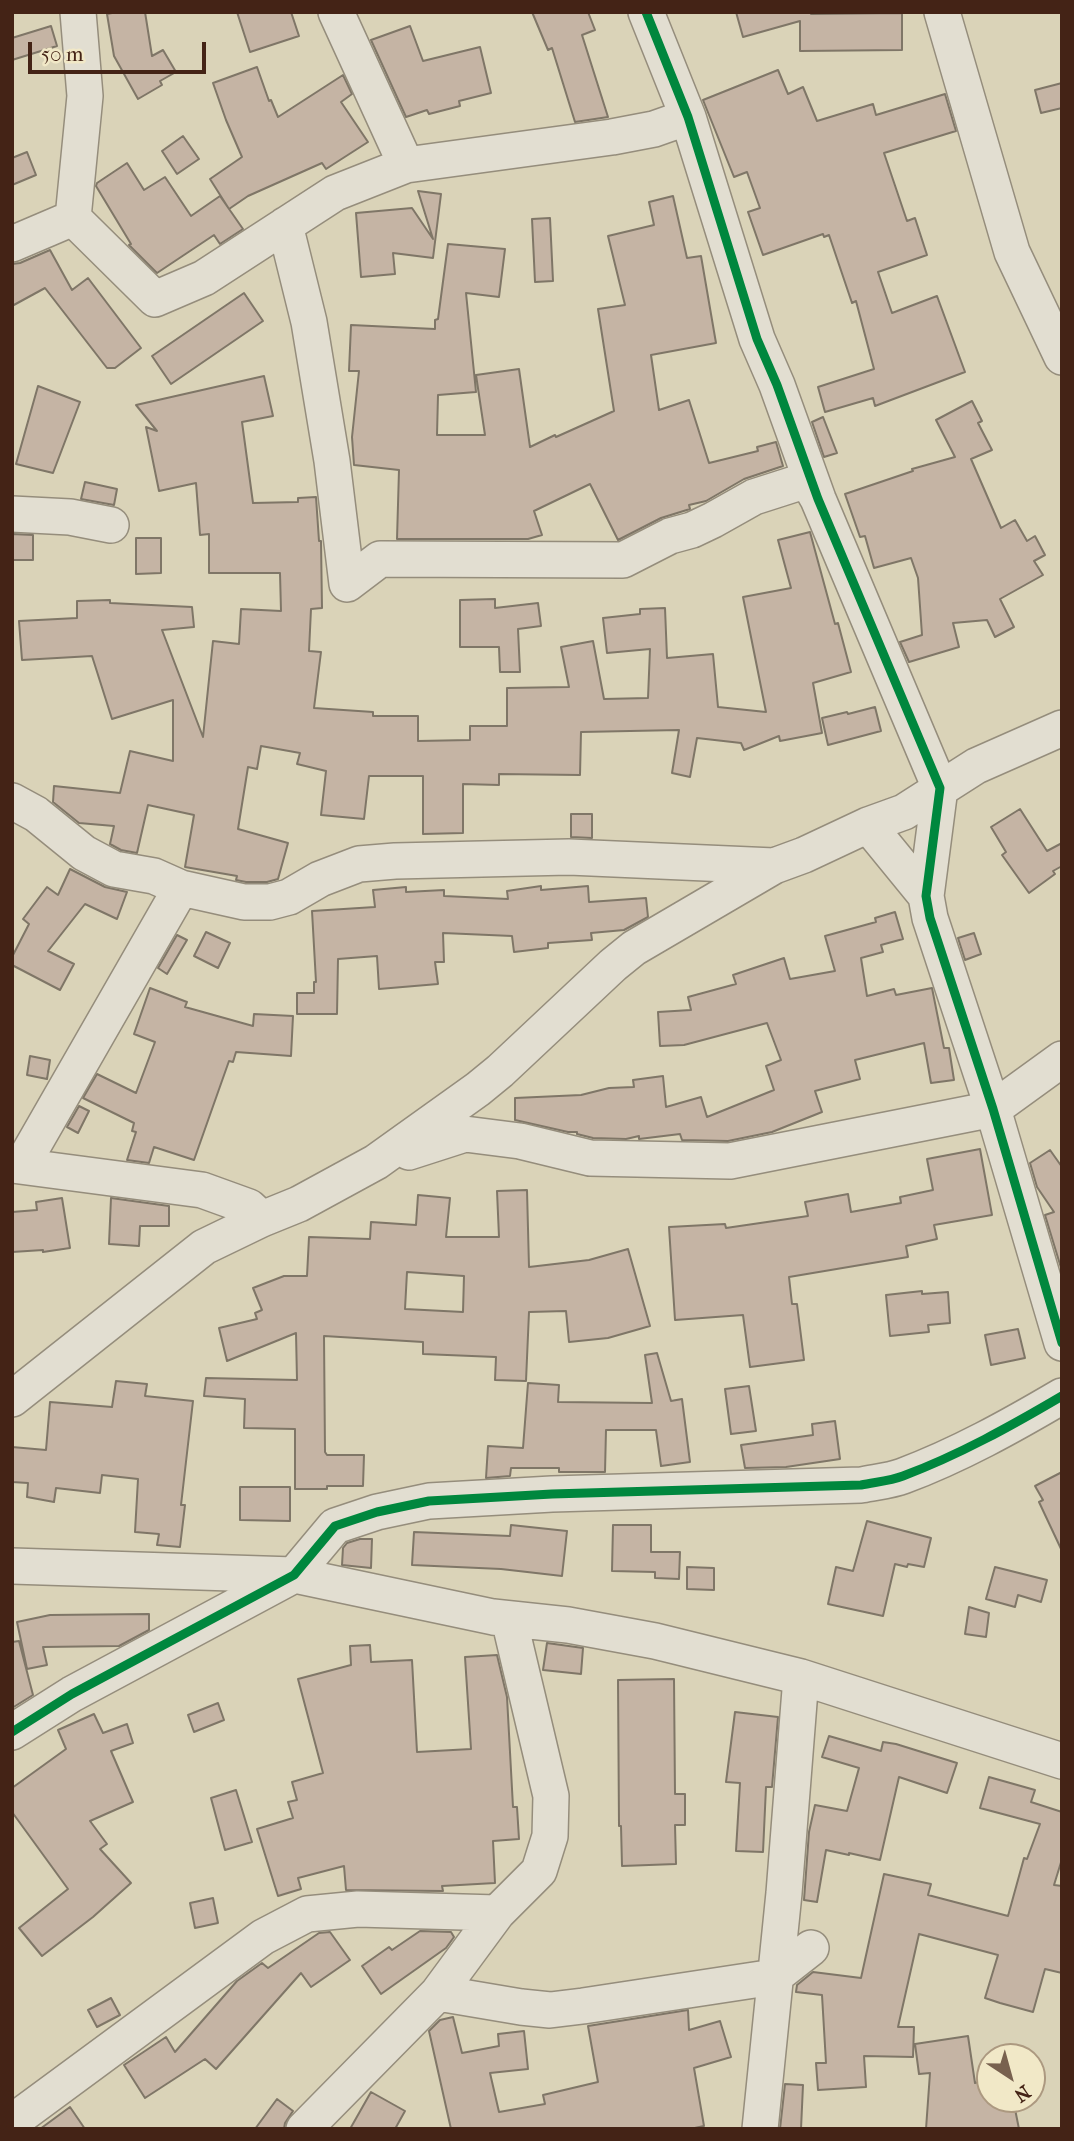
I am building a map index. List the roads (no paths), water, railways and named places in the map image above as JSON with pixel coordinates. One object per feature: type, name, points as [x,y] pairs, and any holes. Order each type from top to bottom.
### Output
[{"type":"street","points":[[73,218],[85,96],[78,12]]},
{"type":"street","points":[[336,12],[406,165]]},
{"type":"street","points":[[942,12],[1012,252],[1062,357]]},
{"type":"street","points":[[647,13],[688,117],[757,339],[777,385],[818,499],[940,788],[926,896],[934,931],[993,1109],[1062,1343]]},
{"type":"street","points":[[73,218],[155,299],[204,278],[335,193],[406,165],[612,137],[654,129],[688,117]]},
{"type":"street","points":[[12,244],[73,218]]},
{"type":"street","points":[[285,225],[311,334],[332,461],[348,584],[380,559],[623,560],[670,536],[713,520],[754,496],[807,480],[818,499]]},
{"type":"street","points":[[12,514],[70,517],[111,525]]},
{"type":"street","points":[[12,1399],[204,1247],[321,1192],[376,1162],[500,1072],[634,948],[774,866],[904,812],[976,766],[1062,728]]},
{"type":"street","points":[[12,801],[36,814],[84,853],[114,869],[154,876],[181,888],[244,902],[270,902],[289,897],[330,875],[359,864],[395,861],[569,857],[774,866]]},
{"type":"street","points":[[868,825],[926,896]]},
{"type":"street","points":[[181,888],[17,1165],[202,1190],[248,1207],[262,1219]]},
{"type":"street","points":[[376,1162],[465,1134],[520,1141],[590,1158],[730,1161],[993,1109],[1062,1059]]},
{"type":"street","points":[[12,1732],[72,1694],[294,1575],[335,1526],[377,1512],[429,1501],[552,1494],[861,1485],[901,1477],[973,1446],[1062,1396]]},
{"type":"street","points":[[12,1566],[294,1575],[509,1619],[568,1625],[655,1641],[800,1677],[1062,1761]]},
{"type":"street","points":[[304,2129],[438,1993],[497,1913],[539,1871],[550,1836],[551,1796],[509,1619]]},
{"type":"street","points":[[760,2129],[784,1893],[800,1677]]},
{"type":"street","points":[[12,2122],[263,1937],[307,1914],[358,1909],[497,1913]]},
{"type":"street","points":[[438,1993],[550,2010],[774,1977],[811,1948]]}]
